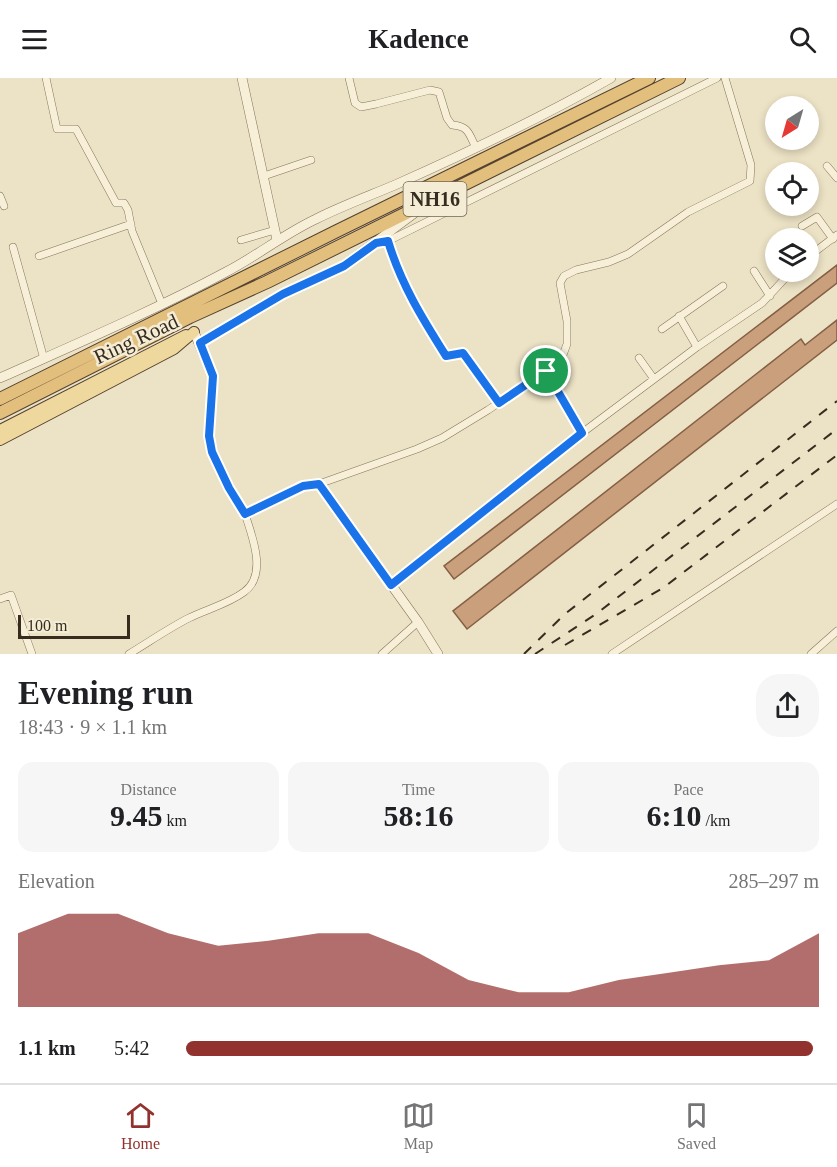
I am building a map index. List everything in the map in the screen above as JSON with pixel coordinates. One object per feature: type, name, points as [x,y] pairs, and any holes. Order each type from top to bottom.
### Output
[{"type":"highway","name":"NH16","points":[[0,399],[649,78]]},
{"type":"highway","name":"NH16","points":[[0,413],[190,317],[427,204],[679,78]]},
{"type":"main road","points":[[190,317],[194,332]]},
{"type":"main road","name":"Ring Road","points":[[0,430],[169,342],[194,332]]},
{"type":"main road","name":"Ring Road","points":[[0,440],[174,350],[194,332]]},
{"type":"street","points":[[46,78],[57,129],[76,129],[116,203],[124,203],[162,304]]},
{"type":"street","points":[[242,78],[278,240]]},
{"type":"street","points":[[349,78],[355,103],[360,106],[430,90],[439,92],[447,118],[452,125],[462,126],[467,130],[476,148]]},
{"type":"street","points":[[0,378],[162,304],[257,255],[317,218],[476,148],[556,109],[611,78]]},
{"type":"street","points":[[376,243],[388,241],[717,78]]},
{"type":"street","points":[[245,514],[303,486],[319,484],[442,438],[546,371],[562,355],[567,344],[567,321],[560,283],[564,276],[628,254],[688,212],[750,182],[751,165],[724,78]]},
{"type":"street","points":[[264,176],[311,160]]},
{"type":"street","points":[[827,166],[837,178]]},
{"type":"street","points":[[0,196],[4,206]]},
{"type":"street","points":[[200,343],[283,294],[344,266],[427,204]]},
{"type":"street","points":[[802,226],[818,217],[835,237],[819,249]]},
{"type":"street","points":[[39,256],[131,224]]},
{"type":"street","points":[[241,240],[275,230]]},
{"type":"street","points":[[388,241],[411,301],[446,356],[463,353],[499,403]]},
{"type":"street","points":[[13,247],[44,359]]},
{"type":"street","points":[[754,271],[770,296]]},
{"type":"street","points":[[391,585],[582,433],[697,346],[770,296],[780,282]]},
{"type":"street","points":[[662,328],[723,286]]},
{"type":"street","points":[[679,316],[697,346]]},
{"type":"street","points":[[129,654],[188,619],[246,591],[254,578],[257,561],[254,541],[245,514],[229,488],[212,452],[209,436],[213,376],[194,332]]},
{"type":"street","points":[[639,358],[654,379]]},
{"type":"street","points":[[546,371],[582,433]]},
{"type":"street","points":[[319,484],[438,654]]},
{"type":"street","points":[[612,654],[837,504]]},
{"type":"street","points":[[0,599],[11,595],[32,654]]},
{"type":"street","points":[[382,654],[417,622]]},
{"type":"street","points":[[811,654],[837,631]]},
{"type":"building","points":[[837,265],[837,283],[454,579],[444,566],[815,282],[819,282],[819,279]]},
{"type":"building","points":[[837,320],[837,340],[467,629],[453,611],[801,339],[805,345]]},
{"type":"railway","points":[[524,654],[565,614],[837,401]]},
{"type":"railway","points":[[535,654],[596,614],[837,429]]},
{"type":"railway","points":[[565,645],[663,588],[837,455]]},
{"type":"route","points":[[388,241],[411,301],[446,356],[463,353],[499,403],[546,371],[582,433],[391,585],[319,484],[303,486],[245,514],[229,488],[212,452],[209,436],[214,389],[213,376],[200,343],[283,294],[344,266],[376,243],[388,241]]}]
